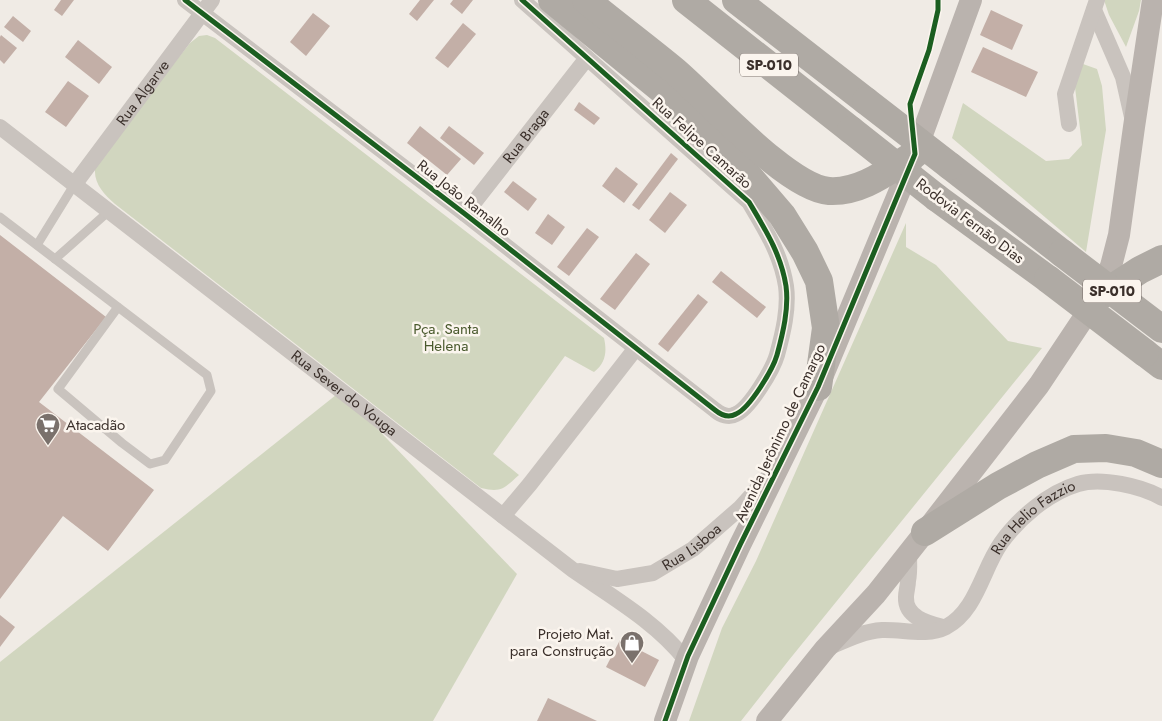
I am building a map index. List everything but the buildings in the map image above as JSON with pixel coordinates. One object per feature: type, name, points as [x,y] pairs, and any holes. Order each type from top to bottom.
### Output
[{"type":"highway","points":[[552,0],[662,90],[740,166],[782,215],[805,252],[818,281],[826,328],[818,387]]},
{"type":"highway","points":[[586,0],[676,72],[776,164],[800,181],[828,191],[855,188],[876,178],[915,154]]},
{"type":"highway","name":"Rodovia Fernão Dias","points":[[686,0],[937,198],[1154,359]]},
{"type":"highway","name":"Rodovia Fernão Dias","points":[[736,0],[1162,329]]},
{"type":"highway","points":[[1097,298],[1140,270],[1162,259]]},
{"type":"highway","points":[[917,542],[998,486],[1037,465],[1074,449],[1106,448],[1136,453],[1162,464]]},
{"type":"main road","name":"Avenida Jerônimo de Camargo","points":[[665,721],[684,665],[740,545],[818,387],[915,154],[971,0]]},
{"type":"main road","points":[[766,721],[825,649],[876,594],[917,542],[1039,385],[1097,298],[1111,266],[1119,235],[1153,0]]},
{"type":"main road","points":[[676,721],[684,665]]},
{"type":"main road","points":[[756,721],[780,702]]},
{"type":"street","name":"Rua João Ramalho","points":[[185,0],[465,214],[715,410],[727,416]]},
{"type":"street","name":"Rua Algarve","points":[[74,186],[212,0]]},
{"type":"street","name":"Rua Felipe Camarão","points":[[522,0],[749,202],[774,244],[786,286],[785,323],[777,357],[756,395],[737,414],[727,416]]},
{"type":"street","points":[[1095,5],[1124,77],[1134,126]]},
{"type":"street","points":[[1069,124],[1065,94],[1095,5]]},
{"type":"street","name":"Rua Braga","points":[[465,214],[587,58]]},
{"type":"street","name":"Rua Sever do Vouga","points":[[0,128],[573,570],[657,630],[673,643],[684,665]]},
{"type":"street","points":[[503,516],[636,348]]},
{"type":"street","name":"Rua Lisboa","points":[[573,570],[617,579],[653,573],[693,549],[740,508],[784,459]]},
{"type":"street","name":"Rua Helio Fazzio","points":[[825,649],[852,637],[881,630],[929,632],[945,627],[961,616],[972,600],[1000,543],[1023,518],[1054,494],[1078,483],[1104,481],[1131,486],[1162,498]]},
{"type":"street","points":[[917,542],[906,598],[908,610],[930,624],[945,627]]},
{"type":"lane","points":[[37,245],[74,186]]},
{"type":"lane","points":[[55,259],[108,212]]},
{"type":"lane","points":[[0,217],[37,245],[207,375],[211,391],[165,460],[150,464],[122,443],[58,388],[118,307]]},
{"type":"green space","points":[[1104,0],[1141,0],[1126,47],[1109,15]]},
{"type":"green space","name":"Pça. Santa Helena","points":[[207,35],[215,38],[604,338],[605,356],[601,365],[594,372],[565,356],[493,454],[519,475],[506,486],[498,490],[481,488],[115,204],[98,185],[95,174],[97,161],[190,43],[199,36]]},
{"type":"green space","points":[[1083,64],[1097,69],[1102,86],[1106,130],[1086,252],[952,138],[963,103],[1046,161],[1069,159],[1082,145],[1074,79]]},
{"type":"green space","points":[[906,223],[906,247],[936,265],[1008,341],[1042,348],[741,721],[689,721],[722,628],[756,561]]},
{"type":"green space","points":[[341,391],[517,574],[433,721],[0,721],[0,662]]},
{"type":"cycle path","points":[[185,0],[465,214],[717,412],[728,416],[736,414],[748,404],[771,369],[777,355],[785,320],[787,294],[784,274],[766,232],[749,202],[522,0]]},
{"type":"cycle path","points":[[665,721],[688,656],[818,387],[915,154],[910,104],[929,50],[938,10],[938,0]]},
{"type":"place","name":"Atacadão","points":[[48,446]]},
{"type":"place","name":"Projeto Mat. para Construção","points":[[632,664]]}]
